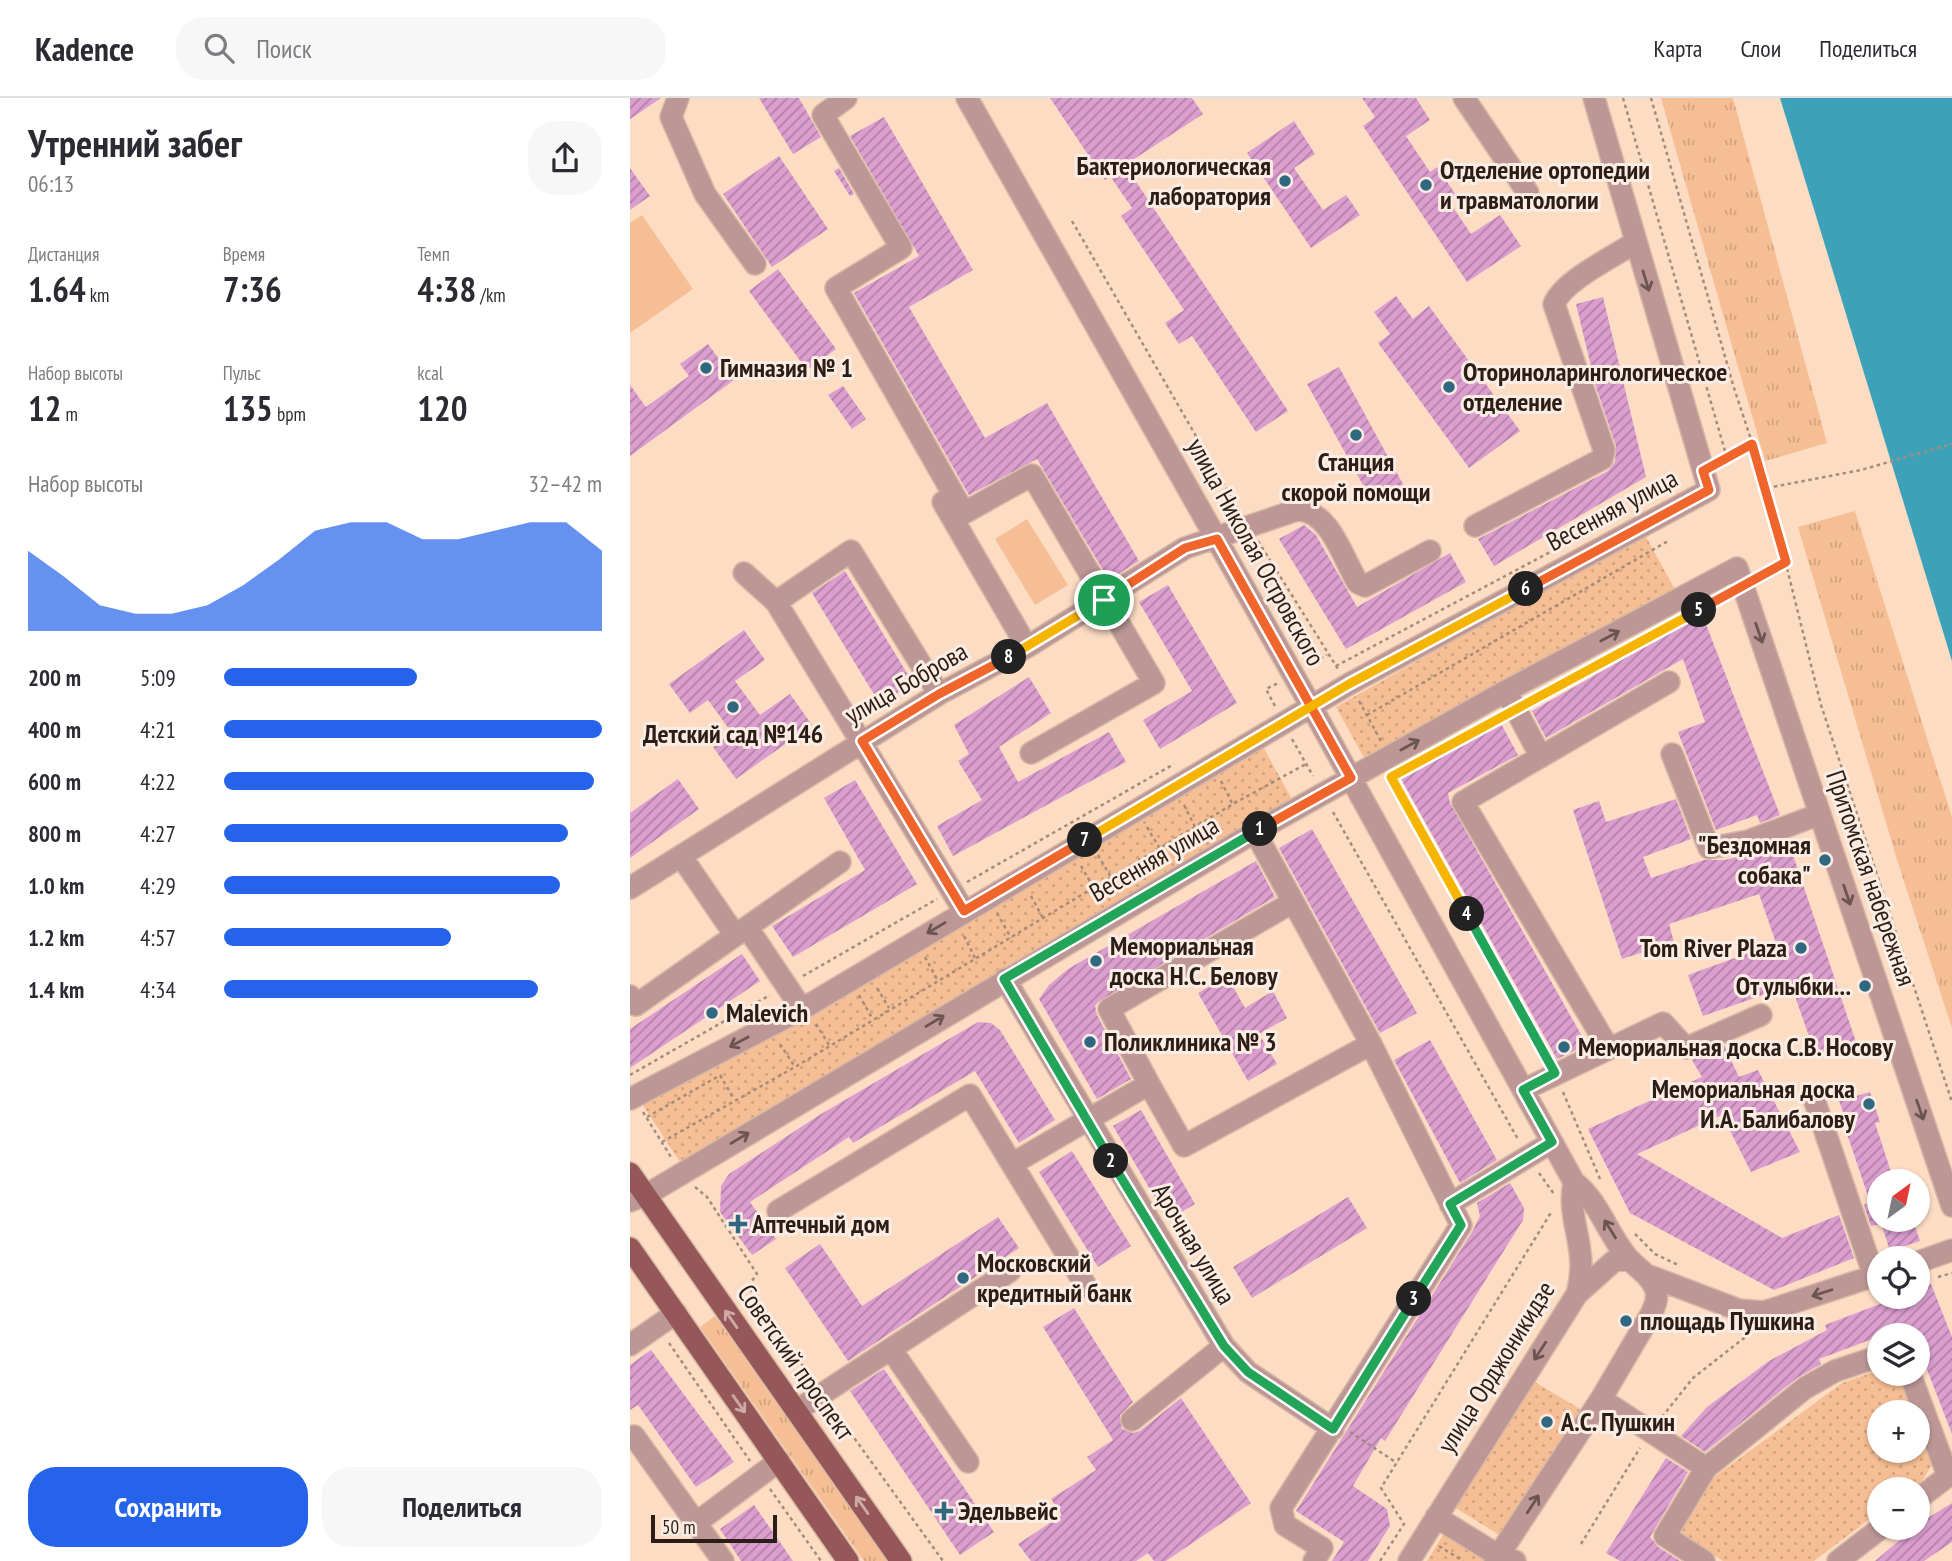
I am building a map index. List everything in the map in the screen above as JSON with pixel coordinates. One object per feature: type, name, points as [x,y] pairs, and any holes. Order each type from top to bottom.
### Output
[{"type":"main road","name":"Советский проспект","points":[[630,1173],[638,1198],[796,1411],[901,1561]]},
{"type":"main road","points":[[630,1248],[848,1561]]},
{"type":"street","points":[[678,98],[671,117],[705,194],[755,264]]},
{"type":"street","points":[[846,98],[823,115],[901,248],[836,288],[964,513],[1032,475],[1154,683],[1031,753]]},
{"type":"street","name":"улица Николая Островского","points":[[967,98],[1311,706],[1574,1182]]},
{"type":"street","points":[[1464,98],[1528,193]]},
{"type":"street","points":[[1594,98],[1634,243],[1706,480]]},
{"type":"street","points":[[1475,526],[1602,459],[1604,450],[1554,304],[1557,296],[1578,278],[1634,243]]},
{"type":"street","name":"Весенняя улица","points":[[634,1101],[808,1015],[964,911],[1311,706],[1706,480]]},
{"type":"street","points":[[938,495],[1027,647]]},
{"type":"street","name":"улица Боброва","points":[[630,888],[862,741],[939,694],[1027,647],[1185,548],[1297,510],[1307,510],[1317,516],[1330,531],[1358,583],[1366,586],[1430,551]]},
{"type":"street","points":[[776,602],[851,551],[939,694]]},
{"type":"street","points":[[744,573],[776,602],[964,911]]},
{"type":"street","name":"Весенняя улица","points":[[638,1198],[1255,832],[1506,691],[1740,577]]},
{"type":"street","name":"Притомская набережная","points":[[1740,577],[1952,1206]]},
{"type":"street","points":[[1609,1049],[1462,802],[1669,682]]},
{"type":"street","points":[[1506,691],[1541,757]]},
{"type":"street","points":[[1672,754],[1709,848],[1748,841],[1820,814]]},
{"type":"street","points":[[1255,832],[1371,1044],[1461,1225],[1281,1508],[1286,1525],[1322,1548],[1314,1561]]},
{"type":"street","points":[[681,856],[808,1015]]},
{"type":"street","points":[[630,996],[636,1005],[840,862]]},
{"type":"street","points":[[1293,902],[1109,1009],[1149,1084],[1184,1146],[1371,1044]]},
{"type":"street","name":"Арочная улица","points":[[1004,979],[1224,1346],[1248,1372],[1335,1426]]},
{"type":"street","points":[[1523,1090],[1663,1023],[1686,1048],[1761,1015]]},
{"type":"street","points":[[1012,1164],[1149,1084]]},
{"type":"street","points":[[778,1211],[970,1095],[1086,1286]]},
{"type":"street","points":[[1815,1102],[1867,1247]]},
{"type":"street","points":[[1450,1204],[1552,1142]]},
{"type":"street","points":[[1436,1517],[1503,1559],[1656,1303],[1655,1287],[1647,1275],[1629,1259],[1589,1197],[1574,1182]]},
{"type":"street","name":"улица Орджоникидзе","points":[[1409,1561],[1577,1294],[1583,1265],[1572,1204],[1574,1182]]},
{"type":"street","points":[[1930,1258],[1952,1250]]},
{"type":"street","points":[[1577,1294],[1614,1261],[1629,1259]]},
{"type":"street","points":[[796,1411],[1010,1272]]},
{"type":"street","points":[[1647,1275],[1739,1310],[1764,1312],[1867,1278]]},
{"type":"street","points":[[630,1345],[676,1313]]},
{"type":"street","points":[[1132,1420],[1224,1346]]},
{"type":"street","points":[[891,1349],[968,1462]]},
{"type":"street","points":[[1704,1561],[1665,1536],[1706,1468],[1805,1388],[1835,1371],[1867,1360]]},
{"type":"street","points":[[1915,1386],[1950,1476],[1930,1491]]},
{"type":"street","points":[[1601,1399],[1706,1468]]},
{"type":"street","points":[[630,1438],[634,1436],[723,1561]]},
{"type":"street","points":[[696,1523],[779,1461]]},
{"type":"street","points":[[1838,1561],[1867,1539]]},
{"type":"path","points":[[1623,98],[1727,458]]},
{"type":"path","points":[[1651,98],[1767,488],[1821,705],[1952,1102]]},
{"type":"path","points":[[1072,221],[1249,527],[1327,655]]},
{"type":"path","points":[[1706,480],[1727,458],[1752,444]]},
{"type":"path","points":[[1767,488],[1861,470],[1952,444]]},
{"type":"path","points":[[1336,666],[1597,527]]},
{"type":"path","points":[[1367,715],[1668,541]]},
{"type":"path","points":[[1740,577],[1786,562]]},
{"type":"path","points":[[662,1142],[795,1067],[872,1018],[1095,890],[1233,804],[1306,764]]},
{"type":"path","points":[[1402,771],[1391,777],[1555,1073],[1601,1182]]},
{"type":"path","points":[[1221,781],[1233,804]]},
{"type":"path","points":[[1182,802],[1195,827]]},
{"type":"path","points":[[1146,824],[1161,850]]},
{"type":"path","points":[[1096,852],[1112,879]]},
{"type":"path","points":[[1080,863],[1095,890]]},
{"type":"path","points":[[1030,894],[1044,919]]},
{"type":"path","points":[[997,913],[1011,939]]},
{"type":"path","points":[[963,933],[976,959]]},
{"type":"path","points":[[926,957],[938,981]]},
{"type":"path","points":[[875,985],[889,1009]]},
{"type":"path","points":[[859,995],[872,1018]]},
{"type":"path","points":[[808,1015],[829,1045]]},
{"type":"path","points":[[778,1041],[795,1067]]},
{"type":"path","points":[[720,1075],[734,1099]]},
{"type":"path","points":[[634,1101],[672,1158]]},
{"type":"path","points":[[687,1181],[707,1197],[757,1274],[748,1286],[943,1561]]},
{"type":"path","points":[[1627,1225],[1655,1254],[1692,1271]]},
{"type":"path","points":[[1581,1544],[1651,1430],[1693,1378],[1750,1332],[1763,1328]]},
{"type":"path","points":[[663,1335],[821,1561]]},
{"type":"path","points":[[1335,1426],[1397,1463]]},
{"type":"path","points":[[1380,1561],[1404,1524]]},
{"type":"path","points":[[1433,1542],[1462,1561]]},
{"type":"path","points":[[1453,1561],[1456,1557]]},
{"type":"green space","points":[[1661,98],[1733,98],[1827,443],[1765,461]]},
{"type":"green space","points":[[642,215],[693,289],[630,333],[630,223]]},
{"type":"green space","points":[[1855,511],[1952,817],[1952,1028],[1898,863],[1798,527]]},
{"type":"green space","points":[[1027,519],[1068,585],[1035,605],[995,539]]},
{"type":"green space","points":[[1644,533],[1678,595],[1372,772],[1336,707]]},
{"type":"green space","points":[[1261,743],[1294,803],[680,1162],[642,1104]]},
{"type":"green space","points":[[715,1316],[887,1561],[864,1561],[700,1327]]},
{"type":"green space","points":[[1867,1374],[1867,1386],[1905,1386],[1911,1400],[1867,1400],[1867,1463],[1930,1463],[1930,1454],[1933,1462],[1924,1477],[1867,1477],[1867,1521],[1814,1561],[1723,1561],[1679,1534],[1713,1478],[1842,1383]]},
{"type":"green space","points":[[1533,1381],[1580,1409],[1501,1536],[1454,1507]]},
{"type":"green space","points":[[1446,1530],[1490,1561],[1427,1561]]},
{"type":"water","points":[[1780,98],[1952,98],[1952,661]]},
{"type":"building","points":[[630,98],[661,98],[630,119]]},
{"type":"building","points":[[759,98],[799,98],[821,137],[793,154]]},
{"type":"building","points":[[1050,98],[1192,98],[1203,114],[1125,165],[1288,411],[1256,432],[1192,336],[1179,344],[1165,323],[1184,310],[1121,216],[1132,208],[1110,176],[1105,180]]},
{"type":"building","name":"Отделение ортопедии и травматологии","points":[[1362,98],[1416,98],[1430,120],[1406,136],[1430,172],[1437,167],[1458,198],[1450,203],[1471,234],[1500,215],[1521,246],[1467,282],[1363,126],[1375,117]]},
{"type":"building","points":[[884,117],[973,270],[909,307],[985,438],[1047,403],[1139,561],[1109,580],[1037,459],[969,495],[854,293],[919,256],[850,136]]},
{"type":"building","name":"Бактериологическая лаборатория","points":[[1294,121],[1315,154],[1294,168],[1323,210],[1346,195],[1360,215],[1311,248],[1247,153]]},
{"type":"building","points":[[779,156],[828,229],[772,267],[723,194]]},
{"type":"building","points":[[630,168],[650,196],[630,210]]},
{"type":"building","points":[[839,168],[854,194],[850,196],[834,171]]},
{"type":"building","points":[[778,269],[836,349],[807,370],[749,291]]},
{"type":"building","name":"Оториноларингологическое отделение","points":[[1396,296],[1413,319],[1429,306],[1520,431],[1469,468],[1378,343],[1390,334],[1374,312]]},
{"type":"building","points":[[1603,297],[1646,477],[1494,566],[1478,539],[1608,471],[1615,462],[1616,446],[1596,387],[1576,304]]},
{"type":"building","points":[[708,344],[734,380],[630,456],[630,385],[646,407],[689,376],[680,364]]},
{"type":"building","name":"Станция скорой помощи","points":[[1339,367],[1404,486],[1373,503],[1307,384]]},
{"type":"building","points":[[843,386],[866,419],[852,429],[828,395]]},
{"type":"building","points":[[1304,525],[1316,535],[1357,607],[1450,553],[1466,582],[1346,649],[1279,539]]},
{"type":"building","points":[[845,571],[913,683],[880,704],[812,593]]},
{"type":"building","points":[[1168,585],[1237,703],[1160,749],[1143,720],[1192,691],[1139,602]]},
{"type":"building","points":[[1702,614],[1780,815],[1760,823],[1757,815],[1716,830],[1678,732],[1705,722],[1683,659],[1546,738],[1532,711]]},
{"type":"building","name":"Детский сад №146","points":[[744,630],[765,660],[735,681],[760,715],[790,694],[812,725],[736,779],[713,747],[732,733],[708,700],[690,713],[669,684]]},
{"type":"building","points":[[1029,677],[1051,713],[999,747],[1018,782],[1109,732],[1126,762],[953,856],[937,826],[982,800],[958,761],[969,754],[954,725]]},
{"type":"building","points":[[1500,722],[1518,755],[1448,793],[1450,803],[1587,1045],[1557,1059],[1400,777]]},
{"type":"building","points":[[678,779],[699,809],[630,858],[630,813]]},
{"type":"building","points":[[855,780],[917,884],[793,957],[772,926],[865,870],[824,798]]},
{"type":"building","points":[[1676,799],[1691,839],[1643,857],[1651,878],[1704,860],[1725,860],[1788,840],[1856,1042],[1816,1056],[1791,985],[1703,1016],[1688,975],[1776,943],[1759,894],[1669,924],[1674,942],[1622,959],[1573,810],[1599,801],[1606,822]]},
{"type":"building","points":[[1312,829],[1417,1013],[1380,1033],[1279,848]]},
{"type":"building","name":"Поликлиника № 3","points":[[1256,861],[1275,897],[1095,1006],[1097,1015],[1131,1079],[1097,1099],[1039,999],[1049,985],[1068,969]]},
{"type":"building","points":[[742,954],[760,981],[630,1068],[630,1029]]},
{"type":"building","points":[[1227,976],[1245,1008],[1273,991],[1287,1018],[1259,1034],[1277,1064],[1248,1081],[1198,993]]},
{"type":"building","points":[[978,1022],[991,1023],[1000,1030],[1055,1120],[1019,1143],[975,1071],[853,1143],[849,1137],[750,1202],[776,1239],[752,1255],[720,1212],[721,1186],[729,1174],[821,1114]]},
{"type":"building","points":[[1430,1040],[1497,1160],[1460,1183],[1394,1060]]},
{"type":"building","points":[[1724,1045],[1739,1077],[1758,1070],[1800,1152],[1751,1172],[1722,1115],[1637,1154],[1782,1238],[1839,1215],[1854,1258],[1774,1290],[1630,1213],[1588,1129],[1702,1077],[1692,1060]]},
{"type":"building","points":[[1870,1092],[1880,1122],[1875,1123],[1890,1169],[1867,1169],[1867,1193],[1846,1131],[1850,1130],[1839,1101]]},
{"type":"building","points":[[1141,1110],[1195,1204],[1168,1220],[1113,1126]]},
{"type":"building","points":[[1072,1151],[1131,1246],[1098,1267],[1039,1172]]},
{"type":"building","points":[[1510,1183],[1524,1208],[1523,1220],[1385,1441],[1381,1438],[1353,1486],[1387,1509],[1390,1526],[1368,1561],[1332,1561],[1344,1542],[1296,1511],[1472,1232],[1480,1216],[1477,1203]]},
{"type":"building","points":[[1348,1197],[1367,1228],[1252,1298],[1233,1267]]},
{"type":"building","points":[[998,1217],[1019,1248],[848,1361],[785,1268],[820,1244],[862,1306]]},
{"type":"building","points":[[1884,1232],[1917,1232],[1920,1241],[1905,1246],[1888,1246]]},
{"type":"building","points":[[1930,1284],[1952,1337],[1952,1434],[1930,1377],[1930,1323],[1867,1323],[1867,1341],[1819,1359],[1821,1364],[1797,1378],[1705,1452],[1681,1436],[1707,1407],[1769,1361],[1827,1330],[1825,1325],[1867,1309],[1930,1309]]},
{"type":"building","points":[[1074,1308],[1133,1402],[1120,1415],[1122,1429],[1133,1433],[1140,1431],[1181,1398],[1251,1503],[1166,1561],[1154,1561],[1148,1553],[1136,1561],[1031,1561],[1018,1544],[1062,1515],[1051,1499],[1096,1470],[1087,1457],[1113,1440],[1043,1327]]},
{"type":"building","points":[[651,1350],[734,1462],[696,1487],[638,1405],[630,1410],[630,1365]]},
{"type":"building","points":[[884,1369],[994,1532],[960,1555],[850,1391]]},
{"type":"building","points":[[1666,1458],[1688,1472],[1650,1537],[1658,1547],[1680,1561],[1620,1561],[1606,1553]]},
{"type":"building","points":[[1952,1503],[1952,1542],[1924,1561],[1875,1561],[1900,1540],[1930,1540],[1930,1517]]},
{"type":"building","points":[[754,1505],[793,1561],[741,1561],[720,1529]]},
{"type":"place","name":"Бактериологическая лаборатория","points":[[1285,181]]},
{"type":"place","name":"Отделение ортопедии и травматологии","points":[[1426,185]]},
{"type":"place","name":"Гимназия № 1","points":[[706,368]]},
{"type":"place","name":"Оториноларингологическое отделение","points":[[1449,387]]},
{"type":"place","name":"Станция скорой помощи","points":[[1356,435]]},
{"type":"place","name":"Детский сад №146","points":[[733,707]]},
{"type":"place","name":"\"Бездомная собака\"","points":[[1825,860]]},
{"type":"place","name":"Tom River Plaza","points":[[1801,948]]},
{"type":"place","name":"Мемориальная доска Н.С. Белову","points":[[1096,961]]},
{"type":"place","name":"От улыбки...","points":[[1865,986]]},
{"type":"place","name":"Malevich","points":[[712,1013]]},
{"type":"place","name":"Поликлиника № 3","points":[[1090,1042]]},
{"type":"place","name":"Мемориальная доска С.В. Носову","points":[[1564,1047]]},
{"type":"place","name":"Мемориальная доска И.А. Балибалову","points":[[1869,1104]]},
{"type":"place","name":"Аптечный дом","points":[[738,1224]]},
{"type":"place","name":"Московский кредитный банк","points":[[963,1278]]},
{"type":"place","name":"площадь Пушкина","points":[[1626,1321]]},
{"type":"place","name":"А.С. Пушкин","points":[[1547,1422]]},
{"type":"place","name":"Эдельвейс","points":[[944,1511]]},
{"type":"route","points":[[1104,600],[862,741],[964,911],[1283,722],[1311,706],[1349,684],[1709,490],[1703,471],[1752,444],[1767,488],[1786,562],[1391,777],[1555,1073],[1523,1090],[1552,1142],[1450,1204],[1461,1225],[1333,1429],[1248,1372],[1224,1346],[1004,979],[1351,778],[1311,706],[1217,539],[1185,548],[1104,600]]}]
